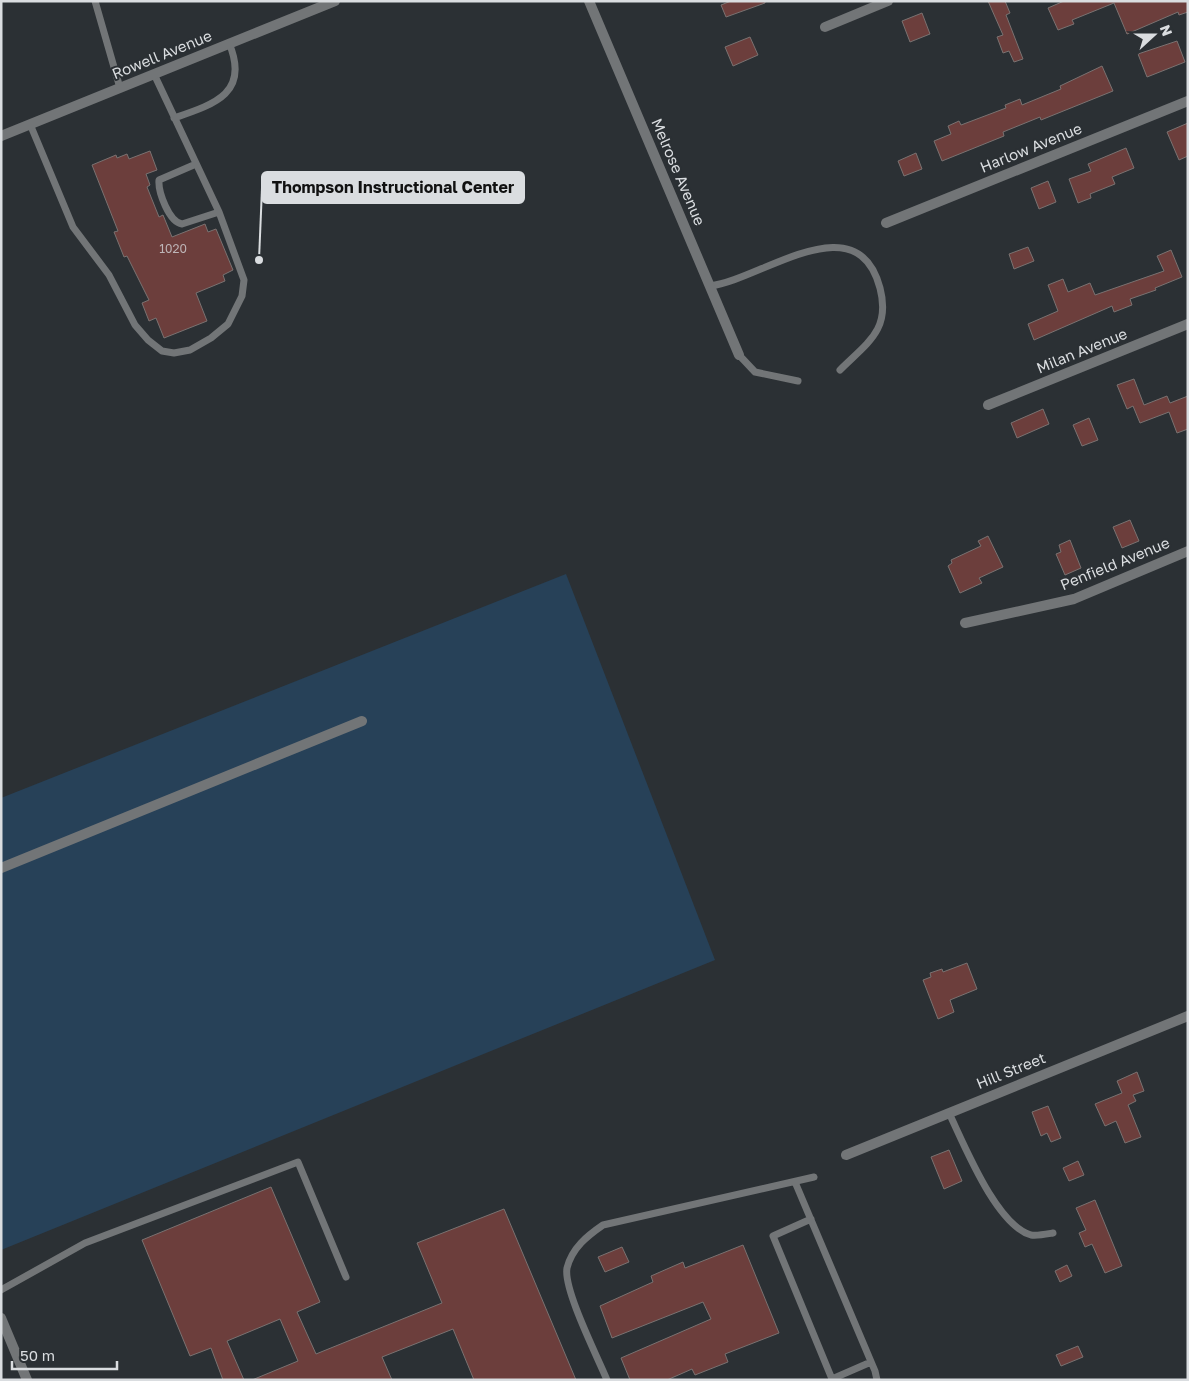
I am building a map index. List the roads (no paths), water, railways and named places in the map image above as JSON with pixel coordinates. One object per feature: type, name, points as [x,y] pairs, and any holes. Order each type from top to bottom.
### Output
[{"type":"street","name":"Rowell Avenue","points":[[1,136],[334,1]]},
{"type":"street","name":"Melrose Avenue","points":[[589,1],[739,355]]},
{"type":"street","points":[[824,27],[888,1]]},
{"type":"street","name":"Harlow Avenue","points":[[886,223],[1188,101]]},
{"type":"street","name":"Milan Avenue","points":[[988,405],[1188,324]]},
{"type":"street","name":"Penfield Avenue","points":[[966,623],[1074,599],[1188,551]]},
{"type":"street","points":[[1,868],[362,722]]},
{"type":"street","name":"Hill Street","points":[[846,1155],[1188,1016]]},
{"type":"street","points":[[1,1318],[27,1380]]},
{"type":"lane","points":[[95,1],[120,88]]},
{"type":"lane","points":[[174,118],[207,105],[231,86],[236,79],[237,68],[229,43]]},
{"type":"lane","points":[[30,124],[78,236],[109,276],[136,325],[148,340],[162,351],[183,352],[211,338],[228,324],[242,296],[244,286],[243,274],[219,212],[154,74]]},
{"type":"lane","points":[[196,164],[159,180],[160,188],[171,215],[177,223],[182,224],[219,212]]},
{"type":"lane","points":[[710,286],[724,284],[788,258],[823,248],[850,248],[860,254],[871,266],[879,283],[884,302],[884,315],[880,328],[840,370]]},
{"type":"lane","points":[[739,355],[755,372],[798,381]]},
{"type":"lane","points":[[949,1113],[990,1196],[1011,1223],[1031,1235],[1053,1233]]},
{"type":"lane","points":[[1,1290],[85,1243],[298,1162],[346,1277]]},
{"type":"lane","points":[[607,1380],[570,1292],[567,1270],[573,1253],[584,1239],[603,1225],[814,1177]]},
{"type":"lane","points":[[795,1182],[877,1380]]},
{"type":"lane","points":[[811,1219],[773,1236],[832,1380],[871,1362]]},
{"type":"place","name":"Thompson Instructional Center","points":[[259,260]]}]
